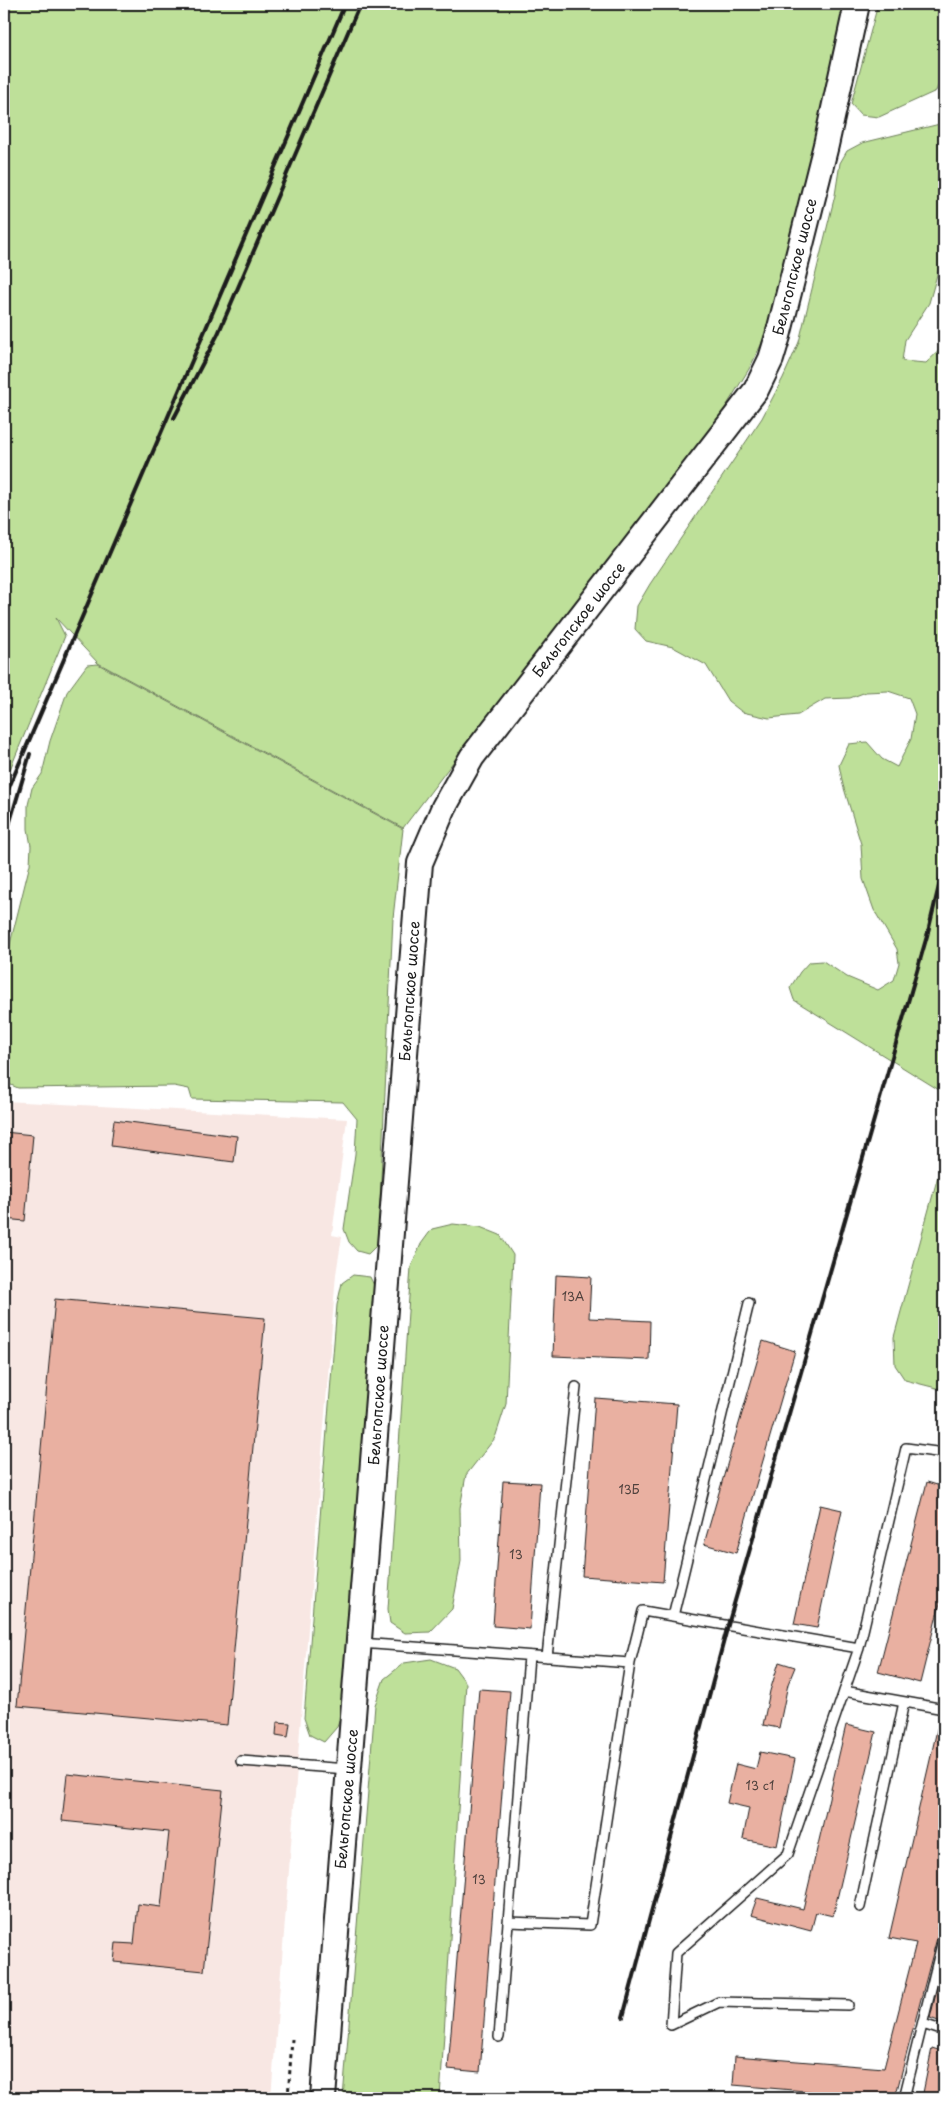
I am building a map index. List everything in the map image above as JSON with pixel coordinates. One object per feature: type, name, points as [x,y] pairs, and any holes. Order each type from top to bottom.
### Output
[{"type":"street","name":"Бельгопское шоссе","points":[[323,2098],[420,863],[444,807],[472,757],[756,390],[771,359],[778,336],[826,145],[857,4]]},
{"type":"lane","points":[[673,1616],[749,1303]]},
{"type":"lane","points":[[547,1657],[576,1387]]},
{"type":"lane","points":[[848,2005],[720,2002],[671,2025],[676,1953],[788,1854],[859,1648],[906,1448],[944,1453]]},
{"type":"lane","points":[[508,1922],[590,1925],[630,1663],[643,1611],[859,1648]]},
{"type":"lane","points":[[360,1643],[630,1663]]},
{"type":"lane","points":[[499,2038],[529,1656]]},
{"type":"lane","points":[[844,1691],[944,1709]]},
{"type":"lane","points":[[860,1907],[904,1702]]},
{"type":"lane","points":[[241,1761],[350,1769]]},
{"type":"lane","points":[[904,2098],[944,1936]]},
{"type":"lane","points":[[923,2024],[944,2031]]},
{"type":"path","points":[[288,2098],[292,2039]]},
{"type":"shaded area","points":[[4,1101],[347,1119],[332,1235],[342,1237],[336,1274],[271,2098],[4,2098]]},
{"type":"green space","points":[[4,4],[846,4],[792,250],[761,345],[749,369],[698,452],[681,475],[511,686],[403,828],[98,663],[56,618],[65,636],[4,784]]},
{"type":"green space","points":[[878,4],[944,4],[944,71],[936,91],[879,117],[861,115],[851,104]]},
{"type":"green space","points":[[944,123],[944,250],[929,303],[905,340],[902,361],[926,363],[944,346],[944,1093],[794,1000],[790,988],[809,962],[823,961],[847,977],[878,990],[894,980],[899,963],[897,949],[874,910],[863,879],[861,844],[843,785],[839,765],[849,744],[867,742],[882,759],[897,767],[911,739],[915,714],[909,698],[888,691],[866,692],[850,698],[825,699],[798,715],[769,718],[742,712],[728,701],[706,665],[673,647],[646,641],[635,629],[637,606],[762,418],[799,342],[835,195],[840,163],[847,151],[862,143]]},
{"type":"green space","points":[[98,664],[403,829],[393,918],[378,1244],[368,1254],[357,1251],[349,1242],[344,1229],[355,1154],[357,1119],[343,1102],[192,1099],[189,1089],[174,1086],[18,1088],[4,1082],[4,988],[7,956],[30,864],[31,846],[28,829],[28,805],[32,788],[42,774],[50,741],[67,692],[87,665]]},
{"type":"green space","points":[[944,1166],[944,1390],[905,1380],[895,1365],[894,1337],[938,1176]]},
{"type":"green space","points":[[453,1224],[480,1227],[500,1235],[513,1255],[506,1404],[495,1438],[466,1475],[460,1508],[461,1561],[452,1609],[430,1632],[405,1633],[390,1623],[388,1609],[411,1267],[421,1244],[432,1229]]},
{"type":"green space","points":[[353,1275],[370,1277],[379,1296],[345,1706],[337,1727],[324,1742],[310,1735],[304,1718],[337,1305],[342,1283]]},
{"type":"green space","points":[[431,1659],[455,1668],[466,1683],[440,2098],[343,2098],[375,1705],[384,1679],[404,1663]]},
{"type":"building","points":[[114,1120],[237,1136],[234,1162],[111,1146]]},
{"type":"building","points":[[4,1132],[33,1135],[25,1221],[4,1219]]},
{"type":"building","points":[[556,1275],[591,1277],[589,1318],[650,1321],[649,1360],[553,1356]]},
{"type":"building","points":[[55,1299],[265,1318],[227,1725],[17,1706]]},
{"type":"building","points":[[763,1341],[795,1351],[736,1553],[704,1544]]},
{"type":"building","points":[[595,1398],[677,1404],[663,1582],[582,1576]]},
{"type":"building","points":[[503,1481],[540,1483],[530,1629],[493,1626]]},
{"type":"building","points":[[927,1482],[944,1487],[944,1587],[920,1683],[878,1672]]},
{"type":"building","points":[[820,1505],[842,1510],[817,1628],[794,1624]]},
{"type":"building","points":[[779,1662],[795,1667],[788,1684],[779,1728],[763,1725],[770,1691]]},
{"type":"building","points":[[479,1689],[510,1691],[480,2072],[448,2069]]},
{"type":"building","points":[[939,1721],[944,1722],[944,1902],[937,1929],[944,1930],[938,1934],[895,2098],[733,2085],[735,2056],[884,2068],[916,1943],[889,1938]]},
{"type":"building","points":[[277,1722],[290,1723],[288,1737],[276,1735]]},
{"type":"building","points":[[846,1725],[876,1732],[833,1916],[816,1912],[811,1931],[751,1915],[757,1898],[803,1909]]},
{"type":"building","points":[[760,1752],[795,1759],[777,1846],[743,1839],[749,1808],[727,1803],[736,1764],[756,1769]]},
{"type":"building","points":[[67,1774],[223,1790],[204,1971],[114,1962],[116,1943],[134,1944],[138,1904],[161,1907],[169,1832],[62,1821]]},
{"type":"building","points":[[944,1961],[944,2023],[930,2018]]},
{"type":"building","points":[[932,2048],[944,2052],[944,2098],[922,2098]]},
{"type":"railway","points":[[4,799],[345,4]]},
{"type":"railway","points":[[174,418],[218,334],[360,4]]},
{"type":"railway","points":[[4,842],[30,754]]},
{"type":"railway","points":[[623,2017],[728,1625],[927,936],[944,865]]}]
